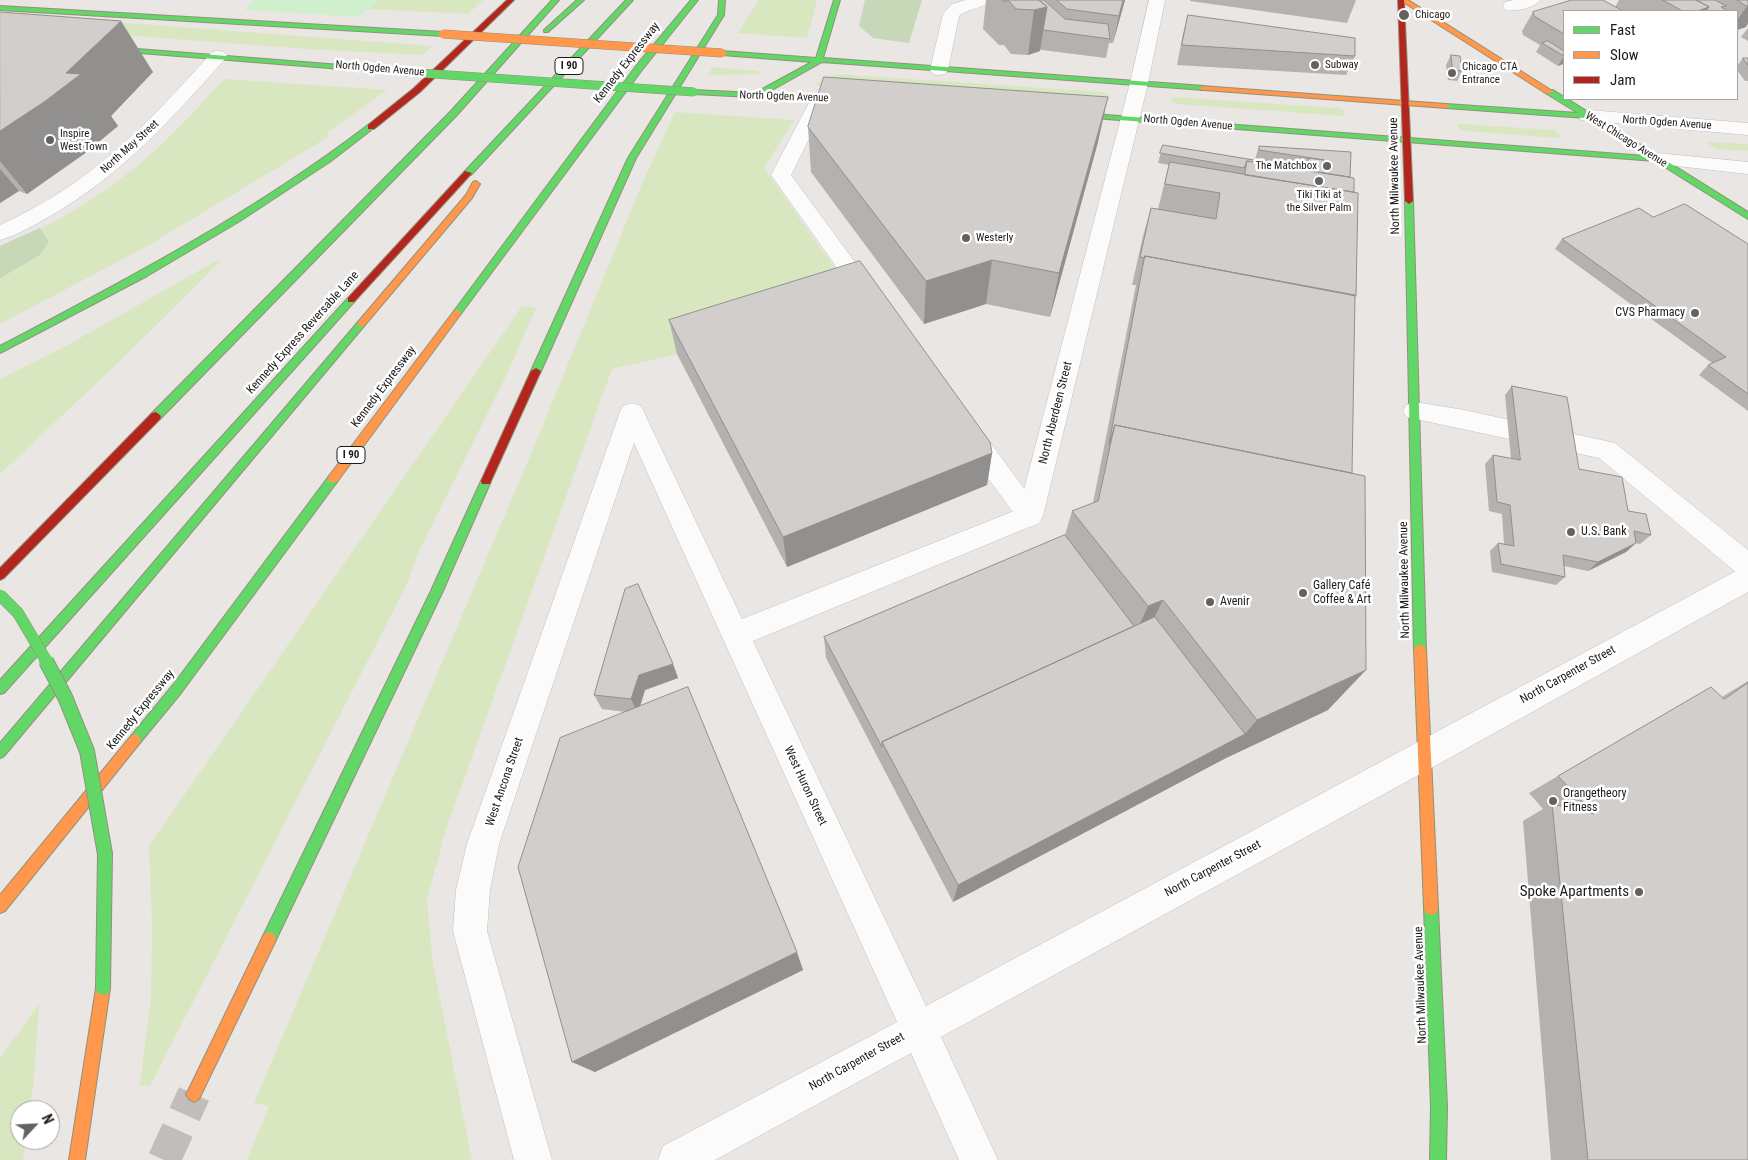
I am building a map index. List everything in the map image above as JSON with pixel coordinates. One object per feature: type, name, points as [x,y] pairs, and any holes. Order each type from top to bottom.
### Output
[{"type":"main road","points":[[0,350],[162,264],[281,191],[363,132],[416,90],[511,0]]},
{"type":"main road","points":[[0,575],[454,113],[556,0]]},
{"type":"main road","points":[[454,113],[581,0]]},
{"type":"main road","name":"Kennedy Express Reversable Lane","points":[[0,689],[438,203],[508,132],[630,0]]},
{"type":"main road","name":"Kennedy Expressway","points":[[0,906],[177,689],[638,68],[695,0]]},
{"type":"main road","points":[[194,1094],[436,593],[632,158],[721,15],[722,0]]},
{"type":"main road","points":[[754,97],[819,61],[837,0]]},
{"type":"main road","name":"North Milwaukee Avenue","points":[[1402,0],[1408,141],[1424,756],[1439,1108],[1438,1160]]},
{"type":"main road","name":"West Chicago Avenue","points":[[1402,0],[1748,216]]},
{"type":"main road","name":"North Ogden Avenue","points":[[0,8],[443,34],[1588,116]]},
{"type":"main road","name":"North Ogden Avenue","points":[[94,47],[754,97],[820,98],[870,102]]},
{"type":"main road","name":"North Ogden Avenue","points":[[1059,114],[1657,159]]},
{"type":"main road","name":"I 90","points":[[0,752],[470,196],[508,132]]},
{"type":"main road","points":[[0,595],[18,613],[66,697],[87,751],[105,854],[103,988],[77,1160]]},
{"type":"street","points":[[939,70],[950,14],[958,8],[982,0]]},
{"type":"street","name":"North Aberdeen Street","points":[[1030,516],[1139,83],[1157,0]]},
{"type":"street","points":[[1511,6],[1532,0]]},
{"type":"street","name":"North May Street","points":[[0,233],[54,205],[107,170],[139,142],[218,56]]},
{"type":"street","points":[[820,98],[781,175],[878,309]]},
{"type":"street","name":"North Ogden Avenue","points":[[1588,116],[1748,128]]},
{"type":"street","name":"North Ogden Avenue","points":[[1657,159],[1748,168]]},
{"type":"street","points":[[1415,411],[1464,419],[1606,450],[1748,566]]},
{"type":"street","name":"West Huron Street","points":[[632,412],[979,1160]]},
{"type":"street","name":"West Ancona Street","points":[[533,1160],[470,931],[473,890],[487,835],[632,412]]},
{"type":"street","points":[[735,635],[1030,516],[954,413]]},
{"type":"street","name":"North Carpenter Street","points":[[677,1160],[1424,756],[1748,578]]},
{"type":"green space","points":[[254,0],[380,0],[358,17],[244,10]]},
{"type":"green space","points":[[380,0],[483,0],[468,14],[368,9]]},
{"type":"green space","points":[[759,0],[817,0],[807,38],[738,33]]},
{"type":"green space","points":[[865,0],[922,0],[909,43],[873,38],[859,26]]},
{"type":"green space","points":[[88,20],[432,46],[423,55],[307,49],[0,26]]},
{"type":"green space","points":[[713,67],[757,71],[763,74],[708,75]]},
{"type":"green space","points":[[835,74],[1103,92],[1110,96],[1110,98],[1108,102],[1101,105],[813,85]]},
{"type":"green space","points":[[226,79],[387,90],[326,134],[330,136],[144,248],[0,324],[0,248],[68,214],[111,186],[151,154]]},
{"type":"green space","points":[[1173,97],[1339,108],[1346,112],[1343,116],[1176,104],[1171,100]]},
{"type":"green space","points":[[675,112],[794,120],[764,168],[855,297],[677,354],[612,369],[446,829],[427,900],[433,964],[472,1160],[247,1160],[269,1106],[254,1103],[533,449],[642,184]]},
{"type":"green space","points":[[1459,124],[1555,130],[1561,136],[1557,138],[1466,131],[1458,128]]},
{"type":"green space","points":[[1705,142],[1748,144],[1748,151],[1717,149]]},
{"type":"green space","points":[[40,228],[49,242],[40,255],[0,278],[0,246]]},
{"type":"green space","points":[[216,261],[220,262],[120,361],[0,474],[0,379],[64,347]]},
{"type":"green space","points":[[522,306],[536,308],[507,374],[419,551],[407,584],[150,1086],[140,1085],[151,997],[152,926],[149,846]]},
{"type":"green space","points":[[39,1004],[31,1100],[10,1100],[10,1150],[24,1150],[23,1160],[0,1160],[0,1058]]},
{"type":"building","points":[[1002,0],[1039,0],[1047,7],[1034,10],[1016,9],[1009,1]]},
{"type":"building","points":[[1039,0],[1044,0],[1065,19],[1108,24],[1110,39],[1043,30],[1047,7]]},
{"type":"building","points":[[1057,0],[1123,0],[1119,16],[1067,9]]},
{"type":"building","points":[[1572,0],[1603,0],[1621,10],[1563,10],[1563,33],[1534,16],[1533,12]]},
{"type":"building","points":[[1663,0],[1696,0],[1709,7],[1700,10],[1681,10]]},
{"type":"building","points":[[1696,0],[1715,0],[1726,6],[1721,7],[1726,10],[1707,10],[1709,7]]},
{"type":"building","points":[[1737,0],[1748,0],[1748,5],[1747,6]]},
{"type":"building","points":[[0,12],[121,21],[66,73],[81,74],[44,102],[0,131]]},
{"type":"building","points":[[1188,15],[1355,38],[1355,56],[1182,45]]},
{"type":"building","points":[[1548,41],[1563,50],[1563,55],[1542,43]]},
{"type":"building","points":[[1451,55],[1460,56],[1462,71],[1453,70]]},
{"type":"building","points":[[1743,58],[1748,58],[1748,65]]},
{"type":"building","name":"Westerly","points":[[824,77],[1108,97],[1059,273],[992,260],[926,281],[808,127]]},
{"type":"building","points":[[1163,145],[1308,169],[1309,158],[1324,160],[1259,150],[1259,146],[1351,152],[1350,177],[1247,161],[1244,168],[1160,153]]},
{"type":"building","points":[[1247,161],[1354,178],[1354,192],[1245,175]]},
{"type":"building","points":[[1170,162],[1358,193],[1356,296],[1145,256],[1145,258],[1140,257],[1151,208],[1216,219],[1220,193],[1165,184]]},
{"type":"building","name":"CVS Pharmacy","points":[[1685,204],[1748,244],[1748,394],[1708,365],[1726,357],[1562,239],[1639,208],[1653,217]]},
{"type":"building","points":[[1145,256],[1355,295],[1352,473],[1115,425],[1109,444]]},
{"type":"building","points":[[860,261],[990,442],[992,453],[783,537],[669,320]]},
{"type":"building","name":"U.S. Bank","points":[[1512,386],[1567,397],[1579,469],[1622,477],[1628,511],[1646,514],[1651,535],[1634,531],[1636,543],[1598,562],[1563,555],[1565,577],[1501,564],[1498,543],[1514,546],[1510,505],[1497,502],[1493,455],[1520,460]]},
{"type":"building","name":"Avenir","points":[[1115,425],[1365,476],[1366,670],[1257,720],[1163,600],[1148,606],[1072,511],[1098,501]]},
{"type":"building","points":[[1065,535],[1134,626],[882,742],[882,747],[824,637]]},
{"type":"building","points":[[638,584],[673,664],[639,675],[631,699],[594,695],[625,589]]},
{"type":"building","points":[[1155,617],[1245,734],[958,885],[882,742]]},
{"type":"building","name":"Spoke Apartments","points":[[1748,683],[1748,1160],[1588,1160],[1552,804],[1594,814],[1558,776],[1711,687],[1724,699]]},
{"type":"building","points":[[688,687],[797,952],[572,1062],[518,867],[560,738]]},
{"type":"tunnel","points":[[164,1160],[194,1094]]},
{"type":"traffic: fast","points":[[156,416],[454,113],[556,0]]},
{"type":"traffic: fast","points":[[546,31],[581,0]]},
{"type":"traffic: fast","points":[[468,173],[630,0]]},
{"type":"traffic: fast","points":[[457,313],[639,68],[695,0]]},
{"type":"traffic: fast","points":[[536,371],[632,158],[721,15],[722,0]]},
{"type":"traffic: fast","points":[[754,97],[819,61],[837,0]]},
{"type":"traffic: fast","points":[[0,8],[443,34]]},
{"type":"traffic: fast","points":[[102,48],[405,72]]},
{"type":"traffic: fast","points":[[722,53],[1204,88]]},
{"type":"traffic: fast","points":[[405,72],[694,92]]},
{"type":"traffic: fast","points":[[694,92],[855,101]]},
{"type":"traffic: fast","points":[[1550,92],[1748,216]]},
{"type":"traffic: fast","points":[[1446,106],[1588,116]]},
{"type":"traffic: fast","points":[[1067,114],[1657,159]]},
{"type":"traffic: fast","points":[[0,350],[191,247],[283,190],[328,160],[371,127]]},
{"type":"traffic: fast","points":[[1409,201],[1420,650]]},
{"type":"traffic: fast","points":[[0,689],[351,300]]},
{"type":"traffic: fast","points":[[0,752],[361,324]]},
{"type":"traffic: fast","points":[[135,740],[177,689],[333,479]]},
{"type":"traffic: fast","points":[[269,939],[436,593],[486,481]]},
{"type":"traffic: fast","points":[[0,595],[18,613],[43,655],[65,697],[87,751],[105,854],[103,988]]},
{"type":"traffic: fast","points":[[1431,908],[1439,1107],[1438,1160]]},
{"type":"traffic: slow","points":[[1403,0],[1550,92]]},
{"type":"traffic: slow","points":[[443,34],[722,53]]},
{"type":"traffic: slow","points":[[1204,88],[1446,106]]},
{"type":"traffic: slow","points":[[361,324],[469,196],[476,184]]},
{"type":"traffic: slow","points":[[333,479],[457,313]]},
{"type":"traffic: slow","points":[[1420,650],[1431,908]]},
{"type":"traffic: slow","points":[[0,906],[135,740]]},
{"type":"traffic: slow","points":[[194,1094],[269,939]]},
{"type":"traffic: slow","points":[[77,1160],[103,988]]},
{"type":"traffic: jam","points":[[371,127],[417,90],[511,0]]},
{"type":"traffic: jam","points":[[1401,0],[1409,201]]},
{"type":"traffic: jam","points":[[351,300],[468,173]]},
{"type":"traffic: jam","points":[[486,481],[536,371]]},
{"type":"traffic: jam","points":[[0,575],[156,416]]},
{"type":"place","name":"Chicago","points":[[1404,15]]},
{"type":"place","name":"Subway","points":[[1315,65]]},
{"type":"place","name":"Chicago CTA Entrance","points":[[1452,73]]},
{"type":"place","name":"Inspire West Town","points":[[50,140]]},
{"type":"place","name":"The Matchbox","points":[[1327,166]]},
{"type":"place","name":"Tiki Tiki at the Silver Palm","points":[[1319,181]]},
{"type":"place","name":"Westerly","points":[[966,238]]},
{"type":"place","name":"CVS Pharmacy","points":[[1695,313]]},
{"type":"place","name":"U.S. Bank","points":[[1571,532]]},
{"type":"place","name":"Gallery Café Coffee & Art","points":[[1303,593]]},
{"type":"place","name":"Avenir","points":[[1210,602]]},
{"type":"place","name":"Orangetheory Fitness","points":[[1553,801]]},
{"type":"place","name":"Spoke Apartments","points":[[1639,892]]}]
